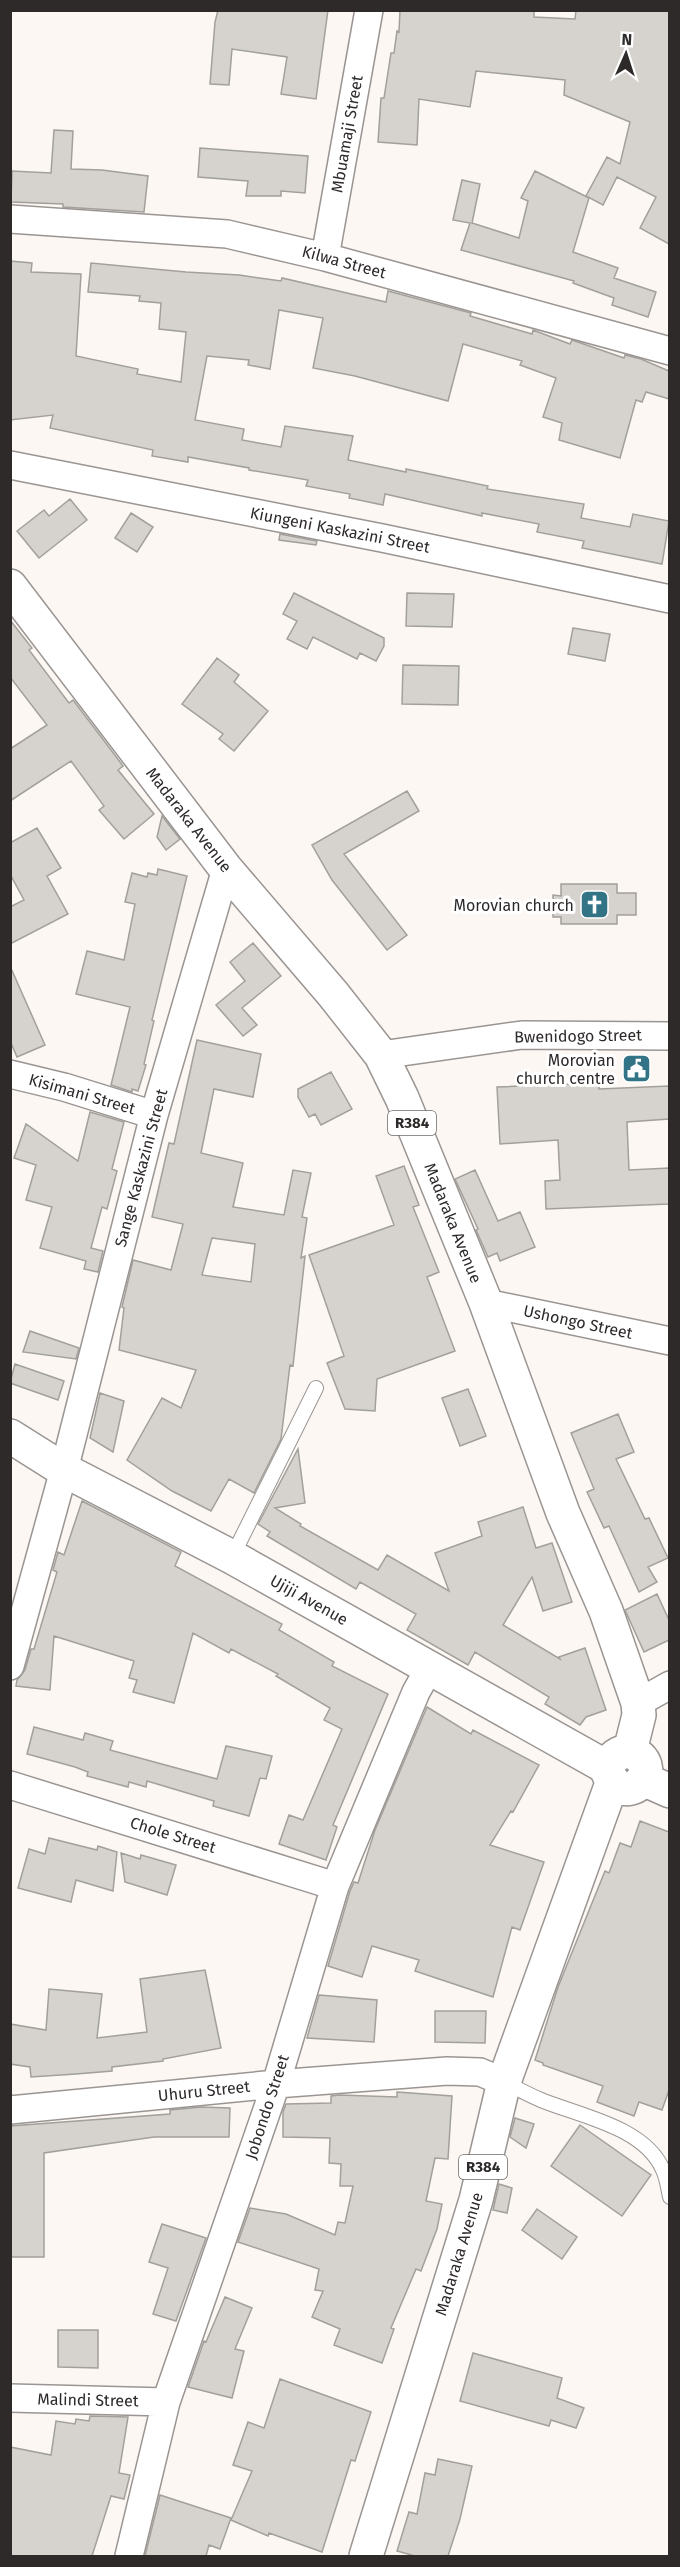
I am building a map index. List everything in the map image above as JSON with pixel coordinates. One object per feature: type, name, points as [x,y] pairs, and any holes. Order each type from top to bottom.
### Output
[{"type":"main road","name":"Madaraka Avenue","points":[[10,586],[226,869],[333,994],[381,1055],[402,1098],[486,1303],[563,1513],[606,1611],[638,1703],[639,1716],[632,1774],[504,2082],[476,2200],[366,2556]]},
{"type":"main road","name":"Ujiji Avenue","points":[[10,1436],[64,1470],[232,1557],[430,1667],[632,1774]]},
{"type":"street","name":"Mbuamaji Street","points":[[325,257],[369,10]]},
{"type":"street","name":"Kilwa Street","points":[[10,219],[227,234],[325,257],[669,351]]},
{"type":"street","name":"Kiungeni Kaskazini Street","points":[[10,465],[382,537],[669,599]]},
{"type":"street","name":"Sange Kaskazini Street","points":[[10,1666],[64,1470],[154,1115],[226,869]]},
{"type":"street","name":"Bwenidogo Street","points":[[381,1055],[522,1035],[669,1036]]},
{"type":"street","name":"Kisimani Street","points":[[10,1074],[64,1087],[154,1115]]},
{"type":"street","name":"Ushongo Street","points":[[486,1303],[669,1341]]},
{"type":"street","name":"Jobondo Street","points":[[129,2556],[166,2402],[276,2084],[335,1886],[416,1692],[430,1667]]},
{"type":"street","points":[[638,1703],[669,1685]]},
{"type":"street","name":"Chole Street","points":[[10,1785],[335,1886]]},
{"type":"street","name":"Uhuru Street","points":[[10,2110],[276,2084],[447,2071],[480,2072],[504,2082]]},
{"type":"street","name":"Malindi Street","points":[[10,2398],[166,2402]]},
{"type":"lane","points":[[232,1557],[316,1388]]},
{"type":"lane","points":[[504,2082],[541,2100],[585,2115],[630,2135],[652,2152],[664,2170],[669,2197]]},
{"type":"building","points":[[218,10],[328,10],[316,99],[281,94],[287,57],[232,49],[229,85],[210,84]]},
{"type":"building","points":[[400,10],[534,10],[534,17],[575,19],[576,10],[669,10],[669,244],[640,228],[656,197],[617,177],[603,205],[586,196],[607,157],[620,164],[630,122],[564,95],[565,80],[476,71],[470,107],[419,99],[417,145],[378,142],[381,98],[384,98],[391,53],[394,53],[397,31],[399,32]]},
{"type":"building","points":[[54,130],[73,131],[71,169],[102,170],[148,176],[144,212],[63,207],[63,204],[11,202],[12,171],[51,173]]},
{"type":"building","points":[[200,148],[308,156],[305,193],[281,191],[281,196],[246,196],[248,181],[198,177]]},
{"type":"building","points":[[535,171],[589,198],[573,252],[618,268],[614,278],[656,292],[648,317],[612,305],[614,298],[573,283],[574,281],[461,250],[470,223],[453,220],[462,180],[480,184],[472,223],[519,238],[528,201],[521,198]]},
{"type":"building","points":[[10,261],[32,263],[31,272],[81,274],[76,356],[138,369],[137,374],[181,382],[186,332],[159,329],[161,303],[139,301],[140,296],[88,292],[91,263],[239,275],[281,281],[282,278],[386,302],[388,291],[471,313],[470,316],[532,334],[533,330],[570,344],[572,340],[624,358],[625,355],[641,359],[669,371],[669,399],[646,392],[642,402],[636,400],[620,458],[559,440],[562,423],[543,417],[556,378],[520,365],[522,361],[463,344],[448,401],[355,376],[313,368],[323,318],[279,310],[270,369],[248,365],[249,360],[207,356],[195,420],[244,429],[242,440],[281,447],[285,426],[353,436],[348,460],[488,486],[487,489],[584,504],[581,518],[630,527],[633,514],[669,521],[662,564],[582,548],[584,541],[537,532],[539,524],[482,513],[482,516],[385,494],[383,505],[349,498],[350,494],[306,486],[308,480],[188,457],[188,462],[152,456],[153,450],[50,428],[53,415],[10,420]]},
{"type":"building","points":[[70,499],[87,520],[39,558],[17,531],[44,510],[49,516]]},
{"type":"building","points":[[131,513],[153,527],[137,552],[115,538]]},
{"type":"building","points":[[280,534],[317,541],[316,545],[279,540]]},
{"type":"building","points":[[294,593],[384,638],[384,646],[376,661],[360,653],[357,659],[313,637],[307,649],[287,639],[297,621],[283,614]]},
{"type":"building","points":[[407,593],[454,594],[452,627],[406,626]]},
{"type":"building","points":[[10,620],[32,648],[29,650],[69,703],[73,700],[123,766],[118,770],[154,814],[124,839],[99,810],[104,806],[71,761],[10,801],[10,749],[47,725],[10,677]]},
{"type":"building","points":[[573,628],[610,634],[605,661],[568,654]]},
{"type":"building","points":[[217,658],[239,675],[234,682],[268,711],[234,751],[219,739],[223,734],[182,704]]},
{"type":"building","points":[[403,665],[459,666],[458,705],[402,704]]},
{"type":"building","points":[[407,791],[419,811],[344,854],[407,935],[387,950],[332,880],[312,845]]},
{"type":"building","points":[[162,816],[180,839],[166,850],[157,837]]},
{"type":"building","points":[[37,828],[61,868],[47,876],[68,914],[10,944],[10,907],[24,900],[10,874],[10,843]]},
{"type":"building","points":[[158,869],[187,876],[152,1020],[154,1021],[144,1064],[146,1065],[138,1091],[132,1089],[132,1092],[111,1085],[130,1007],[76,994],[87,951],[124,960],[135,904],[125,902],[132,873],[147,877],[148,873],[157,875]]},
{"type":"building","name":"Morovian church","points":[[561,884],[617,884],[617,893],[636,893],[636,915],[617,915],[617,924],[561,924],[561,917],[553,917],[553,895],[561,896]]},
{"type":"building","points":[[253,943],[281,976],[242,1008],[257,1025],[243,1036],[216,1005],[245,981],[230,962]]},
{"type":"building","points":[[10,966],[45,1045],[17,1057],[10,1041]]},
{"type":"building","points":[[197,1040],[261,1054],[253,1097],[214,1089],[201,1153],[243,1163],[233,1207],[284,1215],[293,1170],[311,1173],[302,1217],[307,1218],[301,1258],[305,1256],[293,1366],[290,1365],[281,1439],[254,1493],[229,1479],[211,1511],[172,1491],[127,1460],[162,1398],[181,1408],[196,1370],[119,1350],[124,1308],[122,1307],[133,1260],[171,1270],[183,1224],[152,1217],[169,1143],[174,1144]],"holes":[[[212,1238],[255,1244],[251,1282],[202,1275]]]},
{"type":"building","points":[[331,1072],[352,1109],[321,1125],[315,1114],[309,1117],[298,1097],[298,1089]]},
{"type":"building","points":[[599,1083],[599,1089],[669,1086],[669,1119],[627,1122],[629,1170],[669,1168],[669,1204],[546,1209],[545,1181],[560,1180],[558,1140],[500,1144],[497,1087]]},
{"type":"building","points":[[90,1112],[124,1122],[112,1169],[117,1171],[107,1209],[102,1207],[91,1248],[103,1251],[98,1272],[84,1269],[86,1261],[40,1248],[52,1207],[26,1200],[36,1165],[14,1158],[26,1124],[78,1161]]},
{"type":"building","points":[[404,1166],[419,1205],[413,1207],[439,1272],[427,1277],[455,1351],[377,1379],[375,1411],[345,1409],[327,1363],[344,1356],[309,1255],[394,1225],[376,1176]]},
{"type":"building","points":[[475,1170],[498,1221],[520,1212],[535,1247],[500,1261],[497,1253],[488,1257],[455,1179]]},
{"type":"building","points":[[30,1331],[79,1348],[76,1359],[23,1352]]},
{"type":"building","points":[[15,1364],[64,1381],[58,1400],[10,1383]]},
{"type":"building","points":[[468,1389],[486,1436],[460,1446],[442,1398]]},
{"type":"building","points":[[100,1393],[124,1401],[113,1452],[90,1438]]},
{"type":"building","points":[[618,1414],[634,1452],[616,1459],[645,1519],[649,1518],[668,1558],[648,1567],[657,1582],[639,1592],[609,1526],[604,1528],[587,1492],[594,1489],[571,1433]]},
{"type":"building","points":[[298,1449],[305,1503],[275,1508],[301,1524],[300,1526],[378,1570],[387,1555],[449,1591],[435,1553],[482,1536],[478,1522],[523,1507],[536,1548],[552,1543],[572,1602],[543,1611],[532,1577],[503,1625],[560,1659],[559,1657],[585,1648],[606,1710],[586,1717],[580,1725],[545,1704],[549,1697],[475,1652],[468,1665],[407,1630],[416,1614],[360,1582],[356,1589],[267,1536],[270,1532],[258,1524]]},
{"type":"building","points":[[82,1501],[181,1552],[175,1566],[282,1624],[279,1630],[334,1662],[332,1666],[388,1694],[333,1825],[337,1827],[326,1860],[279,1844],[289,1815],[303,1820],[342,1729],[324,1720],[330,1708],[276,1676],[278,1674],[231,1649],[229,1653],[193,1633],[174,1703],[133,1692],[137,1680],[129,1678],[134,1661],[54,1636],[50,1690],[16,1686],[17,1680],[25,1670],[31,1649],[34,1649],[57,1572],[53,1570],[58,1552],[64,1555]]},
{"type":"building","points":[[657,1594],[669,1620],[669,1640],[644,1652],[625,1610]]},
{"type":"building","points":[[427,1707],[471,1734],[473,1730],[539,1765],[513,1812],[511,1811],[490,1845],[544,1862],[520,1930],[512,1927],[493,1997],[415,1971],[419,1960],[372,1946],[362,1977],[328,1966],[350,1891],[354,1882],[358,1883],[375,1830]]},
{"type":"building","points":[[34,1727],[83,1740],[85,1733],[113,1741],[110,1750],[217,1779],[226,1746],[272,1756],[266,1779],[260,1778],[249,1816],[213,1806],[214,1801],[147,1781],[146,1787],[129,1782],[128,1787],[87,1776],[88,1772],[75,1767],[27,1754]]},
{"type":"building","points":[[640,1821],[669,1832],[669,2090],[662,2110],[639,2102],[634,2116],[597,2102],[603,2086],[543,2065],[535,2060],[558,1987],[605,1871],[609,1873],[620,1843],[631,1847]]},
{"type":"building","points":[[49,1838],[97,1850],[98,1846],[117,1852],[113,1891],[76,1880],[71,1902],[18,1888],[29,1849],[45,1854]]},
{"type":"building","points":[[121,1853],[140,1859],[141,1855],[176,1865],[167,1895],[125,1882]]},
{"type":"building","points":[[205,1970],[221,2048],[163,2059],[163,2061],[112,2067],[112,2071],[76,2074],[31,2077],[30,2067],[10,2064],[10,2024],[46,2030],[49,1989],[102,1994],[97,2038],[147,2032],[140,1979]]},
{"type":"building","points":[[319,1995],[377,2000],[374,2042],[307,2038]]},
{"type":"building","points":[[435,2011],[486,2011],[485,2043],[435,2042]]},
{"type":"building","points":[[397,2092],[452,2096],[448,2159],[435,2158],[426,2201],[442,2204],[437,2229],[421,2271],[416,2269],[391,2328],[394,2329],[382,2363],[334,2345],[340,2329],[312,2317],[323,2291],[315,2290],[319,2269],[238,2242],[250,2208],[286,2214],[335,2235],[338,2222],[345,2223],[353,2186],[340,2186],[341,2164],[329,2163],[330,2138],[283,2137],[283,2112],[286,2104],[331,2103],[331,2096],[339,2095],[397,2097]]},
{"type":"building","points":[[201,2107],[230,2108],[229,2137],[154,2137],[44,2153],[44,2257],[10,2257],[10,2126],[170,2114],[170,2110]]},
{"type":"building","points":[[515,2118],[534,2124],[526,2148],[510,2137]]},
{"type":"building","points":[[580,2125],[651,2175],[622,2216],[551,2166]]},
{"type":"building","points":[[499,2184],[512,2188],[507,2213],[493,2210]]},
{"type":"building","points":[[537,2209],[577,2237],[562,2259],[522,2230]]},
{"type":"building","points":[[162,2224],[206,2238],[176,2321],[153,2314],[168,2268],[149,2262]]},
{"type":"building","points":[[225,2297],[252,2308],[235,2349],[244,2351],[232,2398],[188,2387],[204,2341],[206,2342]]},
{"type":"building","points":[[58,2330],[98,2330],[98,2368],[58,2367]]},
{"type":"building","points":[[473,2353],[562,2378],[557,2398],[584,2408],[576,2428],[551,2420],[549,2426],[460,2401]]},
{"type":"building","points":[[280,2379],[371,2412],[355,2461],[351,2460],[322,2552],[269,2533],[268,2536],[231,2520],[252,2471],[233,2465],[248,2422],[264,2428]]},
{"type":"building","points":[[90,2416],[128,2417],[119,2473],[130,2475],[124,2499],[111,2496],[92,2556],[10,2556],[10,2447],[51,2455],[56,2421],[75,2424],[76,2419],[89,2421]]},
{"type":"building","points":[[438,2459],[472,2466],[460,2519],[448,2556],[415,2556],[397,2551],[409,2512],[417,2514],[425,2473],[435,2475]]},
{"type":"building","points":[[160,2495],[231,2518],[220,2549],[209,2545],[206,2556],[145,2556]]},
{"type":"place","name":"Morovian church","points":[[595,905]]},
{"type":"place","name":"Morovian church centre","points":[[636,1069]]}]
